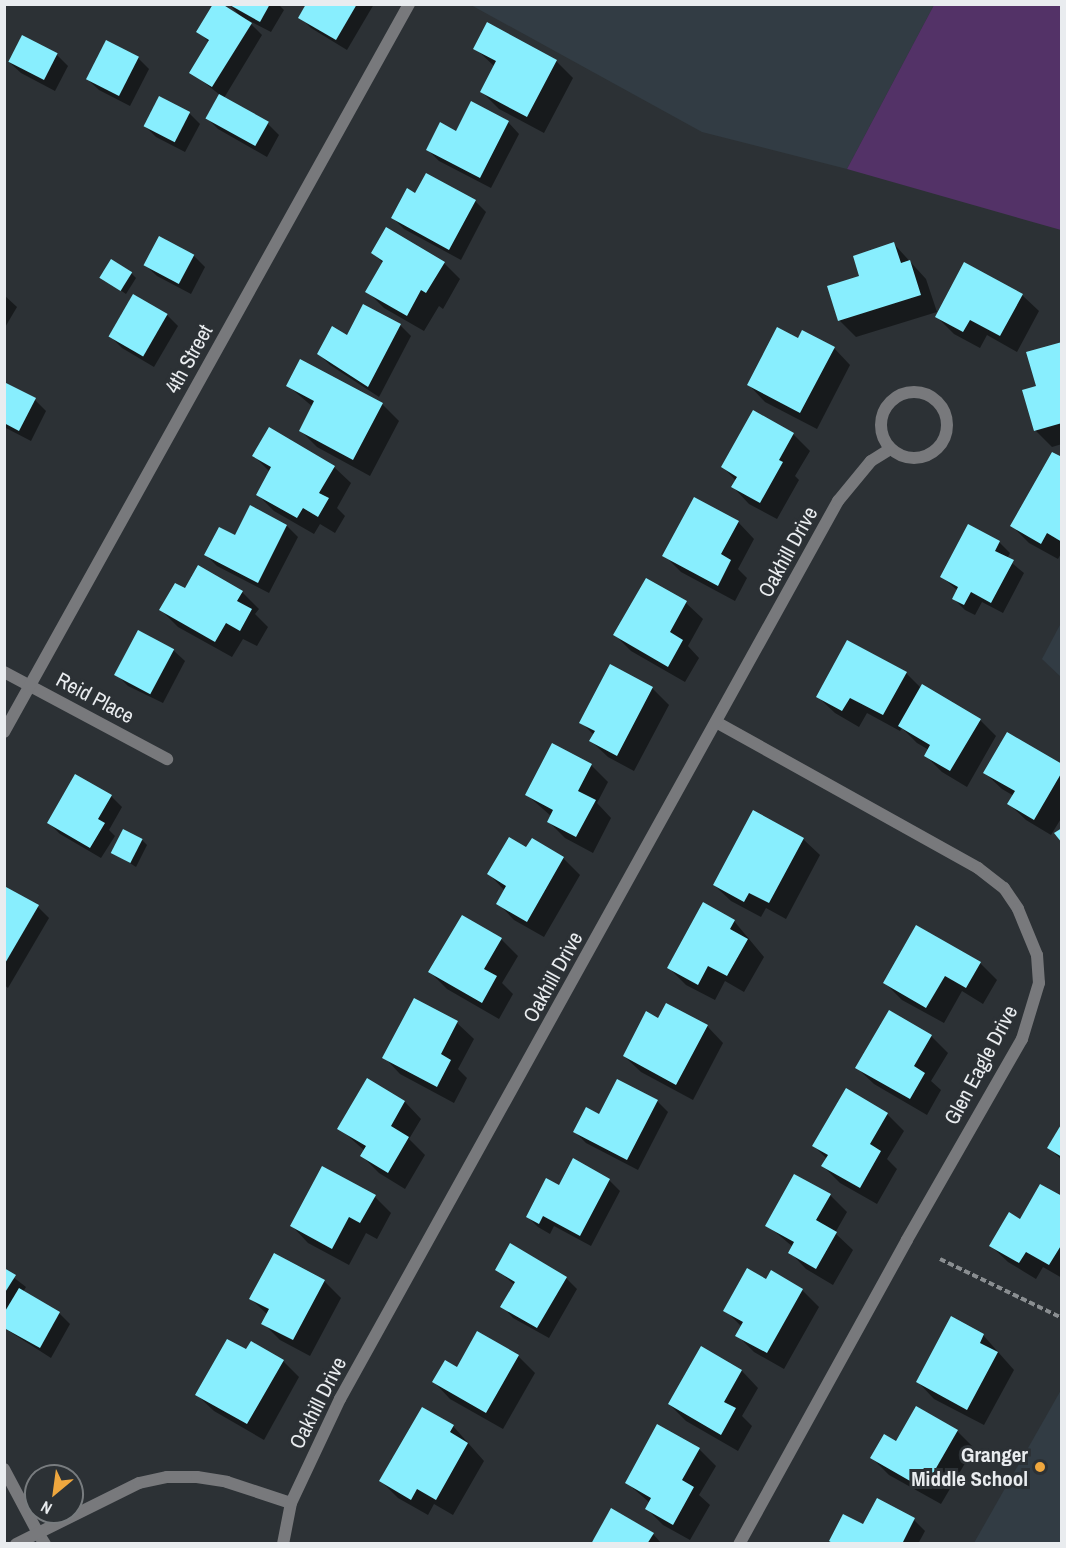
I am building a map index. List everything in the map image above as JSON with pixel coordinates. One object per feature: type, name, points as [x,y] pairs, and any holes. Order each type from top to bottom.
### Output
[{"type":"street","name":"4th Street","points":[[4,732],[409,4]]},
{"type":"street","points":[[919,392],[934,399],[945,412],[948,427],[943,442],[932,454],[916,459],[902,457],[890,448],[881,430],[882,415],[891,400],[902,394],[919,392]]},
{"type":"street","name":"Oakhill Drive","points":[[283,1544],[291,1503],[346,1389],[838,501],[871,461],[890,448]]},
{"type":"street","name":"Reid Place","points":[[4,672],[167,759]]},
{"type":"street","name":"Glen Eagle Drive","points":[[716,723],[978,868],[1004,888],[1018,909],[1037,955],[1039,982],[1022,1039],[907,1240],[739,1544]]},
{"type":"street","points":[[4,1469],[41,1538]]},
{"type":"street","points":[[16,1544],[41,1538],[139,1483],[167,1477],[197,1477],[227,1482],[291,1503]]},
{"type":"path","points":[[940,1259],[1062,1318]]},
{"type":"shaded area","points":[[471,5],[934,5],[847,169],[702,132]]},
{"type":"shaded area","points":[[934,5],[1061,5],[1061,230],[847,169]]},
{"type":"shaded area","points":[[1061,623],[1061,677],[1042,659]]},
{"type":"shaded area","name":"Granger Middle School","points":[[1061,1390],[1061,1543],[974,1543]]},
{"type":"building","points":[[213,4],[222,4],[252,23],[212,87],[189,73],[209,40],[196,32]]},
{"type":"building","points":[[228,4],[270,4],[260,22]]},
{"type":"building","points":[[306,4],[357,4],[336,40],[298,18]]},
{"type":"building","points":[[487,22],[557,60],[527,117],[480,92],[496,61],[473,49]]},
{"type":"building","points":[[22,35],[58,53],[44,80],[8,62]]},
{"type":"building","points":[[106,40],[139,57],[119,96],[86,79]]},
{"type":"building","points":[[219,94],[269,122],[255,146],[205,118]]},
{"type":"building","points":[[159,96],[190,112],[175,142],[144,126]]},
{"type":"building","points":[[471,101],[509,121],[480,178],[426,150],[440,122],[456,131]]},
{"type":"building","points":[[426,173],[476,200],[449,250],[391,218],[407,188],[415,193]]},
{"type":"building","points":[[386,227],[445,262],[426,293],[421,290],[407,316],[365,292],[383,261],[371,253]]},
{"type":"building","points":[[159,236],[194,255],[179,284],[144,265]]},
{"type":"building","points":[[894,242],[901,263],[910,260],[921,295],[838,321],[827,286],[859,276],[853,256]]},
{"type":"building","points":[[111,259],[132,272],[121,291],[99,278]]},
{"type":"building","points":[[964,262],[1023,294],[1000,336],[970,320],[963,332],[935,317]]},
{"type":"building","points":[[133,294],[168,314],[143,356],[108,336]]},
{"type":"building","points":[[363,304],[401,324],[368,387],[317,354],[332,326],[347,335]]},
{"type":"building","points":[[777,327],[798,338],[802,330],[835,347],[800,413],[747,385]]},
{"type":"building","points":[[1062,342],[1062,423],[1034,431],[1022,390],[1036,386],[1026,352]]},
{"type":"building","points":[[300,359],[383,403],[353,460],[299,431],[314,401],[286,386]]},
{"type":"building","points":[[4,382],[36,398],[19,431],[4,423]]},
{"type":"building","points":[[753,410],[794,433],[779,460],[783,462],[760,503],[731,487],[737,477],[721,467]]},
{"type":"building","points":[[269,427],[335,466],[319,493],[329,498],[318,517],[303,508],[297,518],[256,495],[271,467],[252,456]]},
{"type":"building","points":[[1052,452],[1062,457],[1062,542],[1047,533],[1041,544],[1010,526]]},
{"type":"building","points":[[694,497],[739,521],[721,554],[731,560],[718,586],[662,556]]},
{"type":"building","points":[[250,505],[287,525],[258,583],[204,555],[219,527],[235,535]]},
{"type":"building","points":[[968,524],[1000,541],[995,551],[1014,560],[991,603],[971,592],[964,605],[952,599],[958,587],[940,577]]},
{"type":"building","points":[[198,565],[243,591],[237,601],[252,609],[240,631],[226,623],[215,642],[159,610],[175,583],[185,588]]},
{"type":"building","points":[[646,578],[687,601],[670,632],[683,640],[668,667],[613,635]]},
{"type":"building","points":[[138,630],[174,649],[150,694],[114,675]]},
{"type":"building","points":[[847,640],[907,672],[883,715],[850,698],[842,711],[816,697]]},
{"type":"building","points":[[610,664],[653,687],[617,756],[589,741],[595,731],[579,723]]},
{"type":"building","points":[[922,684],[981,719],[950,771],[924,756],[930,745],[898,726]]},
{"type":"building","points":[[1007,732],[1062,764],[1062,772],[1034,820],[1007,804],[1015,791],[983,773]]},
{"type":"building","points":[[552,743],[592,764],[578,791],[596,800],[576,837],[547,822],[553,810],[525,795]]},
{"type":"building","points":[[75,774],[112,795],[98,819],[105,823],[90,848],[47,823]]},
{"type":"building","points":[[753,810],[804,838],[769,903],[749,893],[744,902],[713,885]]},
{"type":"building","points":[[1062,828],[1062,843],[1054,833]]},
{"type":"building","points":[[123,829],[143,839],[130,863],[111,853]]},
{"type":"building","points":[[509,837],[526,847],[532,838],[564,857],[527,922],[496,904],[506,886],[487,874]]},
{"type":"building","points":[[6,887],[39,905],[4,965],[4,890]]},
{"type":"building","points":[[703,902],[735,920],[730,929],[748,939],[727,976],[708,966],[698,985],[667,968]]},
{"type":"building","points":[[462,915],[502,938],[484,969],[497,976],[482,1003],[428,972]]},
{"type":"building","points":[[916,925],[981,962],[966,988],[945,976],[926,1008],[883,983]]},
{"type":"building","points":[[414,998],[458,1021],[441,1054],[451,1060],[437,1087],[382,1058]]},
{"type":"building","points":[[666,1003],[708,1025],[676,1085],[623,1056],[646,1011],[658,1018]]},
{"type":"building","points":[[889,1010],[932,1035],[914,1066],[925,1073],[910,1099],[855,1068]]},
{"type":"building","points":[[367,1078],[405,1101],[391,1126],[409,1137],[388,1173],[360,1156],[366,1146],[337,1129]]},
{"type":"building","points":[[617,1079],[658,1100],[627,1160],[573,1132],[586,1107],[599,1114]]},
{"type":"building","points":[[846,1088],[888,1113],[870,1144],[881,1151],[860,1188],[821,1166],[828,1155],[812,1146]]},
{"type":"building","points":[[1062,1123],[1062,1157],[1047,1148]]},
{"type":"building","points":[[573,1158],[610,1179],[580,1236],[543,1216],[539,1224],[526,1217],[546,1178],[559,1185]]},
{"type":"building","points":[[322,1166],[376,1195],[360,1223],[349,1217],[332,1249],[290,1226]]},
{"type":"building","points":[[794,1174],[831,1194],[816,1220],[837,1232],[816,1269],[788,1253],[794,1242],[765,1226]]},
{"type":"building","points":[[1040,1184],[1062,1196],[1062,1244],[1049,1265],[1026,1252],[1019,1263],[989,1246],[1009,1212],[1020,1219]]},
{"type":"building","points":[[510,1243],[567,1277],[537,1328],[500,1307],[515,1282],[495,1270]]},
{"type":"building","points":[[274,1253],[325,1280],[293,1340],[261,1324],[269,1309],[249,1299]]},
{"type":"building","points":[[4,1268],[16,1275],[4,1294]]},
{"type":"building","points":[[747,1268],[766,1279],[771,1270],[803,1289],[767,1353],[735,1336],[743,1322],[723,1311]]},
{"type":"building","points":[[19,1288],[60,1312],[40,1348],[4,1328],[4,1313]]},
{"type":"building","points":[[951,1316],[984,1334],[980,1343],[998,1352],[967,1410],[916,1382]]},
{"type":"building","points":[[477,1331],[519,1355],[486,1413],[432,1382],[445,1360],[457,1367]]},
{"type":"building","points":[[227,1339],[246,1349],[251,1341],[284,1360],[247,1424],[195,1395]]},
{"type":"building","points":[[701,1346],[742,1370],[724,1402],[736,1408],[721,1435],[668,1404]]},
{"type":"building","points":[[916,1406],[958,1430],[924,1489],[870,1458],[884,1434],[896,1441]]},
{"type":"building","points":[[422,1407],[454,1425],[450,1432],[468,1443],[436,1500],[417,1489],[411,1500],[379,1481]]},
{"type":"building","points":[[657,1424],[700,1448],[682,1480],[694,1487],[673,1525],[645,1509],[651,1498],[625,1483]]},
{"type":"building","points":[[877,1498],[915,1518],[902,1544],[834,1544],[829,1541],[843,1514],[863,1524]]},
{"type":"building","points":[[611,1508],[654,1533],[647,1544],[591,1544]]},
{"type":"place","name":"Granger Middle School","points":[[1040,1467]]}]
